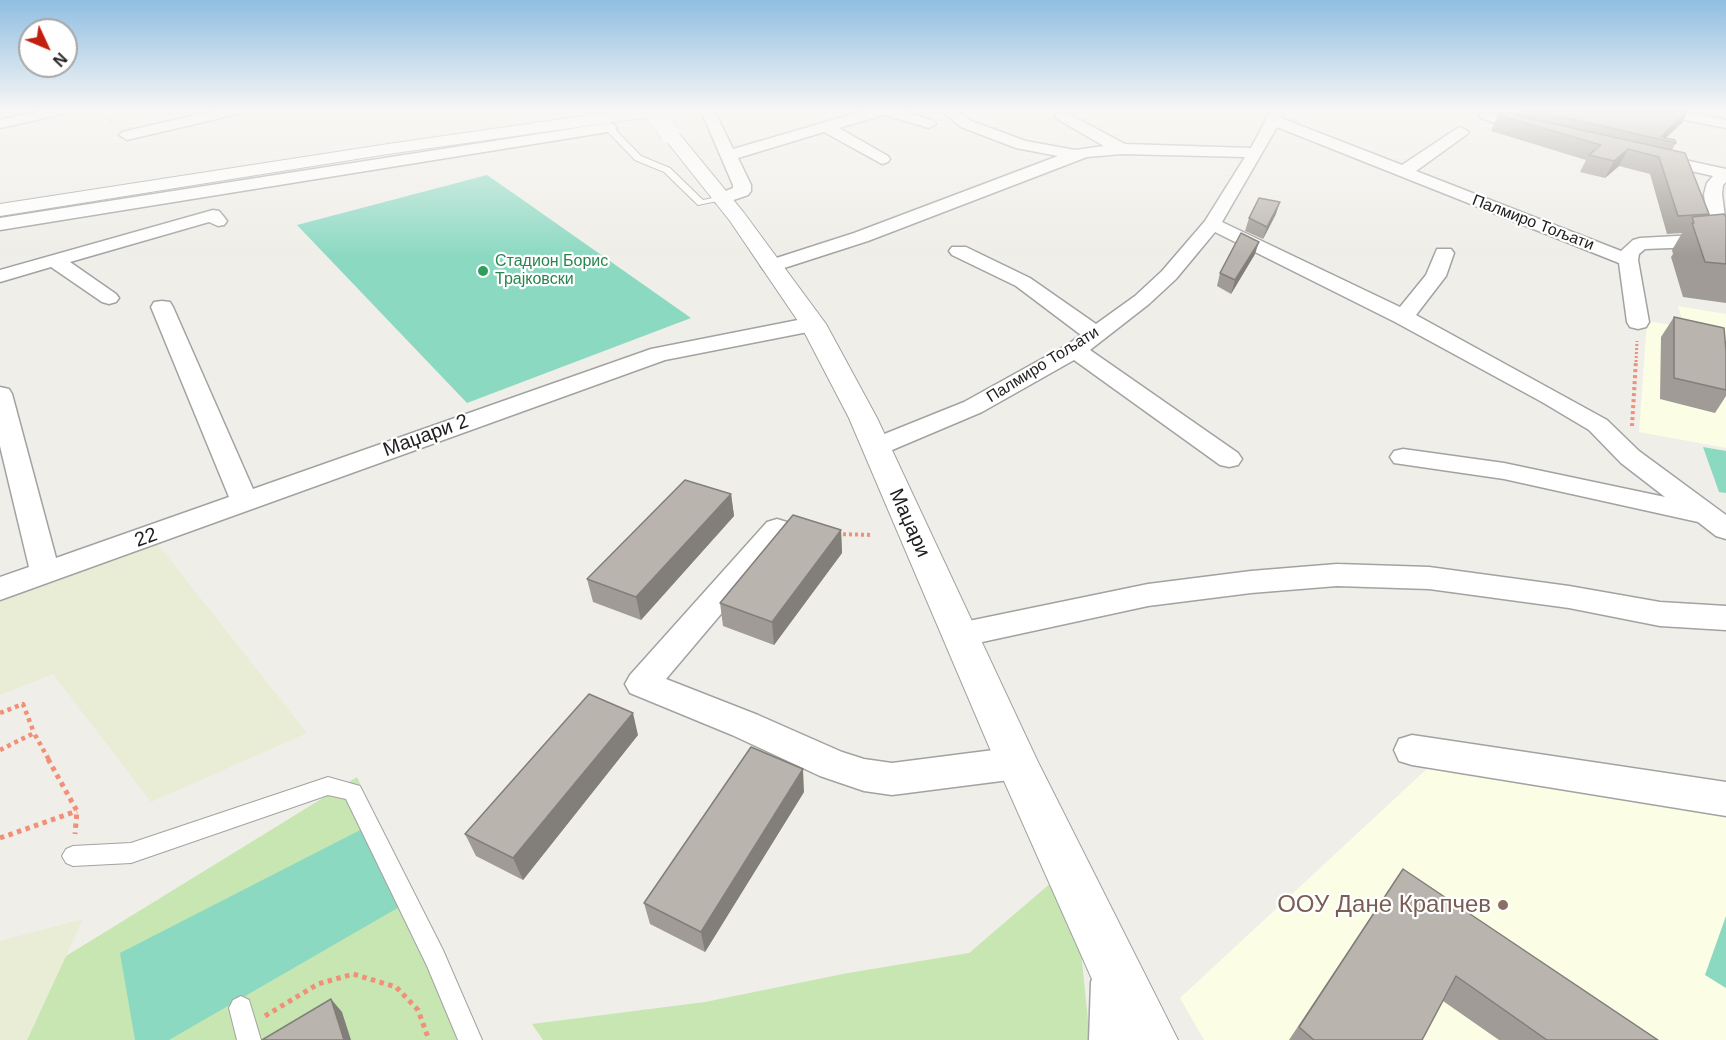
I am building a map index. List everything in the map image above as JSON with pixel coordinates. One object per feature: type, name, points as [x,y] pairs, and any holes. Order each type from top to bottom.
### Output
[{"type":"street","points":[[0,197],[238,159]]},
{"type":"street","points":[[0,210],[326,159]]},
{"type":"street","points":[[0,224],[414,159]]},
{"type":"street","name":"Маџари","points":[[689,159],[813,324],[863,418],[1017,763],[1113,968],[1151,1040]]},
{"type":"street","points":[[722,200],[742,191],[732,159]]},
{"type":"street","points":[[771,266],[861,237],[1065,159]]},
{"type":"street","name":"Палмиро Тољати","points":[[876,447],[973,407],[1075,350],[1142,300],[1169,275],[1212,224],[1253,159]]},
{"type":"street","name":"Палмиро Тољати","points":[[1374,159],[1628,260]]},
{"type":"street","points":[[1404,172],[1423,159]]},
{"type":"street","points":[[1655,159],[1726,174]]},
{"type":"street","points":[[1638,322],[1628,260],[1630,252],[1641,244],[1696,241],[1718,235],[1713,194],[1715,183],[1726,174]]},
{"type":"street","points":[[0,276],[216,218],[201,192]]},
{"type":"street","points":[[1212,224],[1403,317],[1551,397],[1598,425],[1630,457],[1717,522]]},
{"type":"street","points":[[959,251],[1023,282],[1095,334]]},
{"type":"street","points":[[1403,317],[1436,276],[1444,253]]},
{"type":"street","points":[[55,261],[109,298]]},
{"type":"street","points":[[162,307],[245,501]]},
{"type":"street","name":"Маџари 2","points":[[245,501],[659,354],[813,324]]},
{"type":"street","points":[[1075,350],[1229,459]]},
{"type":"street","points":[[0,394],[45,573]]},
{"type":"street","points":[[1403,457],[1504,471],[1717,522]]},
{"type":"street","name":"22","points":[[0,589],[245,501]]},
{"type":"street","points":[[777,529],[642,684],[745,725],[833,765],[864,775],[892,779],[1017,763]]},
{"type":"street","points":[[959,635],[1148,595],[1251,582],[1337,575],[1429,578],[1569,597],[1660,614],[1726,618]]},
{"type":"street","points":[[1412,750],[1726,799]]},
{"type":"street","name":"Маџари","points":[[1112,1040],[1113,968]]},
{"type":"lane","points":[[639,159],[667,170],[701,203],[722,200]]},
{"type":"lane","points":[[73,856],[131,853],[328,786],[353,792],[435,958],[470,1040]]},
{"type":"path","points":[[1630,457],[1638,322]]},
{"type":"path","points":[[777,529],[872,535]]},
{"type":"path","points":[[0,713],[23,704],[34,733],[77,811],[73,856]]},
{"type":"path","points":[[0,750],[34,733]]},
{"type":"path","points":[[0,838],[77,811]]},
{"type":"path","points":[[245,1025],[318,984],[353,974],[396,987],[418,1010],[429,1040]]},
{"type":"shaded area","points":[[1678,306],[1726,314],[1726,448],[1639,432],[1647,321],[1672,325],[1683,322]]},
{"type":"shaded area","points":[[153,538],[307,733],[151,802],[53,674],[0,695],[0,592]]},
{"type":"shaded area","name":"ООУ Дане Крапчев","points":[[1431,765],[1726,812],[1726,1040],[1204,1040],[1180,998]]},
{"type":"shaded area","points":[[83,919],[27,1040],[0,1040],[0,941]]},
{"type":"green space","name":"Стадион Борис Трајковски","points":[[487,175],[691,318],[467,403],[297,225]]},
{"type":"green space","points":[[1703,447],[1726,451],[1726,493],[1719,492]]},
{"type":"green space","points":[[357,777],[474,1040],[27,1040],[66,956]]},
{"type":"green space","points":[[370,825],[401,906],[169,1040],[135,1040],[120,953]]},
{"type":"green space","points":[[1052,882],[1080,942],[1090,1040],[543,1040],[532,1024],[705,1002],[848,973],[969,953]]},
{"type":"green space","points":[[1726,916],[1726,988],[1705,975]]},
{"type":"building","points":[[1659,159],[1687,159],[1709,214],[1678,216]]},
{"type":"building","points":[[1259,198],[1280,202],[1267,227],[1249,218]]},
{"type":"building","points":[[1724,214],[1726,217],[1726,264],[1705,262],[1692,217]]},
{"type":"building","points":[[1241,233],[1259,242],[1235,280],[1220,273]]},
{"type":"building","points":[[1674,317],[1724,328],[1726,390],[1674,378]]},
{"type":"building","points":[[685,480],[731,494],[636,597],[587,579]]},
{"type":"building","points":[[793,515],[841,530],[772,622],[720,603]]},
{"type":"building","points":[[589,694],[633,713],[513,858],[465,834]]},
{"type":"building","points":[[751,747],[803,769],[701,932],[644,903]]},
{"type":"building","points":[[1403,869],[1658,1040],[1547,1040],[1456,976],[1422,1040],[1314,1040],[1299,1027]]},
{"type":"building","points":[[331,999],[344,1040],[262,1040]]},
{"type":"place","name":"Стадион Борис Трајковски","points":[[483,271]]},
{"type":"place","name":"ООУ Дане Крапчев","points":[[1503,905]]}]
